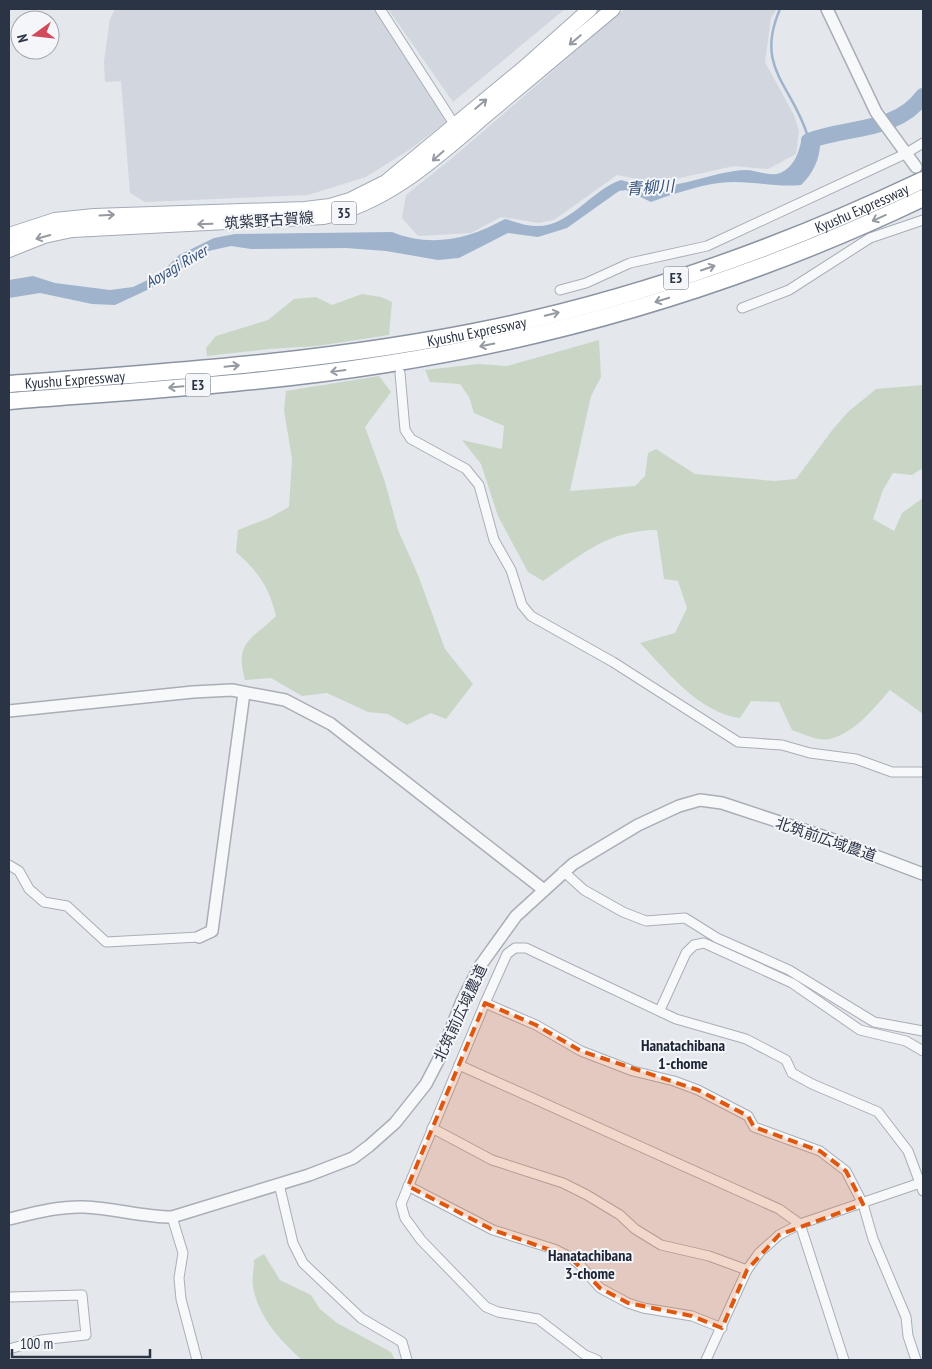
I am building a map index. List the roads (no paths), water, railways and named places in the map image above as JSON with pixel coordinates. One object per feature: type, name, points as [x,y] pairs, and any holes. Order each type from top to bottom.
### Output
[{"type":"highway","name":"Kyushu Expressway","points":[[9,401],[302,376],[390,362],[420,350],[662,283],[755,251],[920,174]]},
{"type":"highway","name":"Kyushu Expressway","points":[[420,350],[505,342],[665,299],[836,237],[923,198]]},
{"type":"highway","name":"Kyushu Expressway","points":[[9,384],[201,369],[390,362]]},
{"type":"main road","name":"筑紫野古賀線","points":[[9,250],[44,236],[72,230],[276,221],[324,217],[347,212],[387,193],[426,166],[458,131],[590,9]]},
{"type":"main road","name":"筑紫野古賀線","points":[[9,235],[55,220],[94,216],[305,209],[330,206],[350,200],[386,182],[458,131],[612,9]]},
{"type":"street","points":[[380,9],[458,131]]},
{"type":"street","points":[[827,9],[876,112],[920,174]]},
{"type":"street","points":[[560,290],[586,284],[630,263],[707,246],[905,154],[923,143]]},
{"type":"street","points":[[742,308],[789,290],[870,238],[923,220]]},
{"type":"street","points":[[390,362],[405,430],[411,439],[466,469],[479,484],[494,540],[511,570],[522,605],[531,616],[606,658],[738,742],[782,745],[810,753],[856,760],[892,772],[923,772]]},
{"type":"street","points":[[9,711],[193,692],[232,690],[286,700],[331,724],[544,890]]},
{"type":"street","points":[[9,865],[19,871],[29,889],[44,902],[67,906],[106,942],[199,937],[212,931],[244,693]]},
{"type":"street","name":"北筑前広域農道","points":[[9,1219],[54,1209],[85,1207],[148,1217],[172,1217],[310,1175],[353,1158],[394,1123],[426,1084],[440,1057],[462,1001],[480,966],[516,916],[563,871],[638,826],[678,806],[700,800],[722,803],[831,839],[923,874]]},
{"type":"street","points":[[563,871],[584,890],[623,912],[646,921],[686,918],[716,938],[789,970],[874,1022],[923,1032]]},
{"type":"street","points":[[660,1010],[686,953],[694,945],[704,943],[792,983],[860,1030],[898,1039],[923,1051]]},
{"type":"street","points":[[598,1360],[585,1355],[538,1319],[498,1312],[486,1307],[476,1299],[421,1240],[404,1218],[401,1204],[485,1003],[507,954],[515,948],[526,948],[676,1018],[746,1039],[786,1060],[792,1073],[812,1084],[878,1112],[908,1151],[922,1186],[800,1224],[772,1241],[759,1253],[747,1270],[706,1360]]},
{"type":"street","points":[[485,1003],[536,1025],[581,1051],[633,1071],[674,1081],[698,1090],[748,1116],[754,1127],[820,1151],[835,1160],[846,1171],[863,1204],[873,1239],[906,1317],[908,1336],[916,1360]]},
{"type":"street","points":[[898,1039],[899,1026]]},
{"type":"street","points":[[459,1065],[779,1209],[800,1224],[844,1360]]},
{"type":"street","points":[[432,1128],[492,1160],[563,1183],[587,1195],[620,1215],[635,1229],[661,1245],[709,1256],[747,1270]]},
{"type":"street","points":[[279,1184],[293,1243],[303,1263],[361,1318],[402,1342],[408,1360]]},
{"type":"street","points":[[408,1186],[493,1230],[524,1238],[562,1253],[580,1265],[600,1288],[628,1303],[643,1308],[692,1316],[722,1328]]},
{"type":"street","points":[[172,1217],[183,1253],[179,1278],[181,1299],[197,1360]]},
{"type":"street","points":[[9,1297],[82,1295],[86,1335],[41,1340],[9,1349]]},
{"type":"water","name":"Aoyagi River","points":[[819,133],[820,148],[817,162],[801,185],[719,183],[702,186],[651,202],[626,190],[619,191],[567,228],[538,237],[508,233],[459,258],[438,260],[386,251],[346,248],[251,249],[231,246],[204,252],[160,284],[115,305],[92,304],[40,293],[9,298],[9,280],[33,276],[55,283],[110,290],[133,287],[160,274],[179,255],[214,238],[235,234],[392,232],[421,240],[435,240],[450,239],[478,232],[505,219],[531,226],[547,225],[569,215],[610,185],[621,180],[640,186],[656,187],[669,186],[733,171],[746,170],[771,174],[780,173],[793,162],[800,147],[802,136]]},
{"type":"waterway","points":[[780,9],[773,30],[771,47],[773,62],[808,137]]},
{"type":"waterway","name":"青柳川","points":[[811,151],[809,141],[885,123],[899,117],[912,108],[923,96]]},
{"type":"district","name":"Hanatachibana 1-chome","points":[[683,1054]]},
{"type":"district","name":"Hanatachibana 3-chome","points":[[590,1264]]}]
